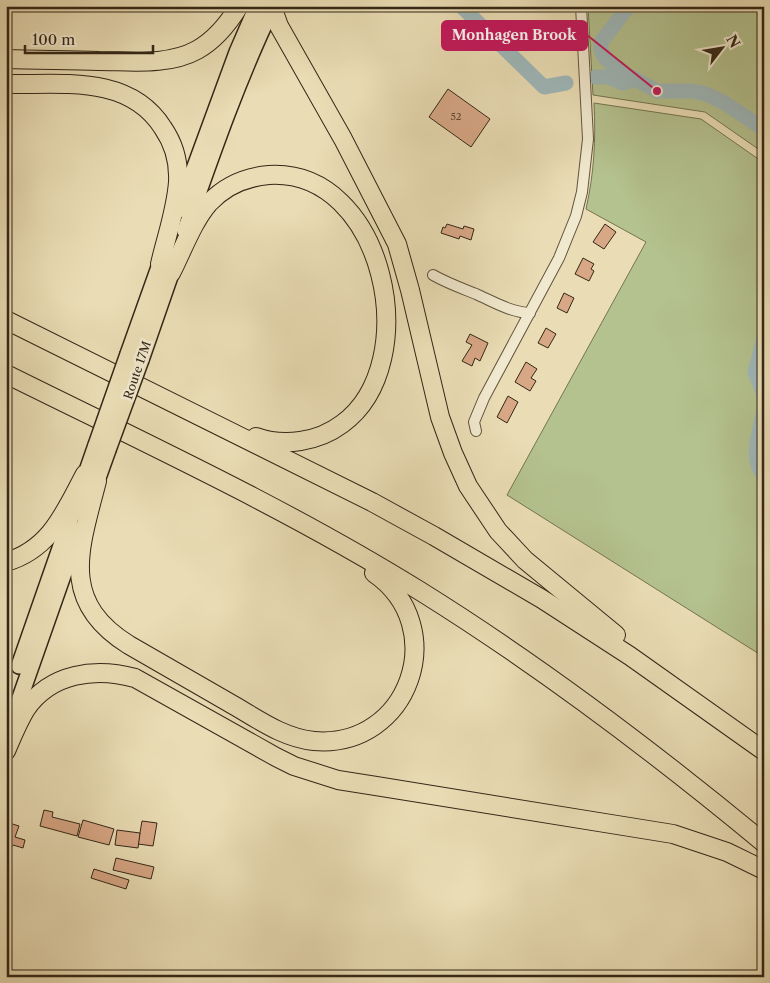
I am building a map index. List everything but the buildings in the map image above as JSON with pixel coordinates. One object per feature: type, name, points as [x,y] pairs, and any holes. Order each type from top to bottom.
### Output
[{"type":"highway","points":[[6,60],[142,61],[172,59],[196,51],[208,44],[219,34],[239,6]]},
{"type":"highway","points":[[274,6],[274,12],[279,24],[343,139],[397,244],[446,436],[460,471],[479,504],[503,536],[536,571],[710,711]]},
{"type":"highway","points":[[6,84],[102,87],[115,90],[134,99],[150,111],[159,121],[172,145],[178,170],[165,269]]},
{"type":"highway","points":[[165,269],[201,214],[216,197],[237,182],[250,178],[277,175],[290,176],[310,182],[330,192],[342,202],[351,213],[368,242],[380,274],[386,310],[385,344],[382,361],[371,392],[358,411],[349,420],[327,434],[290,442],[259,438],[204,418]]},
{"type":"highway","points":[[6,320],[372,502],[480,562],[542,599],[630,656],[764,751]]},
{"type":"highway","points":[[6,374],[308,527],[418,590],[564,686],[668,765],[764,843]]},
{"type":"highway","points":[[6,384],[81,411]]},
{"type":"highway","points":[[91,478],[80,548],[79,570],[83,592],[88,605],[105,628],[129,645],[290,736],[307,740],[339,740],[371,727],[394,707],[409,682],[414,666],[415,641],[408,613],[390,586],[308,527]]},
{"type":"highway","points":[[6,562],[27,554],[38,546],[57,525],[91,478]]},
{"type":"highway","points":[[6,751],[21,717],[36,697],[69,677],[108,672],[134,678],[276,757],[305,770],[327,777],[673,834],[728,852],[764,870]]},
{"type":"main road","name":"Route 17M","points":[[6,704],[102,448],[165,269],[228,74],[258,6]]},
{"type":"main road","name":"Route 17M","points":[[165,269],[232,98],[254,46],[274,6]]},
{"type":"main road","name":"Route 17M","points":[[6,736],[91,478]]},
{"type":"street","points":[[476,430],[474,422],[484,398],[560,258],[569,236],[582,192],[588,139],[581,6]]},
{"type":"street","points":[[433,274],[444,281],[503,307],[530,313]]},
{"type":"green space","points":[[588,6],[764,6],[764,153],[705,112],[593,95]]},
{"type":"green space","points":[[594,103],[701,119],[764,163],[764,657],[507,495],[646,242],[586,209],[594,157]]},
{"type":"waterway","points":[[461,6],[544,87],[566,83]]},
{"type":"waterway","points":[[627,6],[601,42],[601,50],[605,58],[618,70],[657,91],[693,91],[706,94],[723,102],[764,129]]},
{"type":"waterway","points":[[596,77],[609,77],[622,83],[628,82]]},
{"type":"waterway","points":[[764,339],[755,372],[764,394]]},
{"type":"waterway","points":[[764,411],[756,453],[757,461],[764,475]]},
{"type":"place","name":"Monhagen Brook","points":[[657,91]]}]
